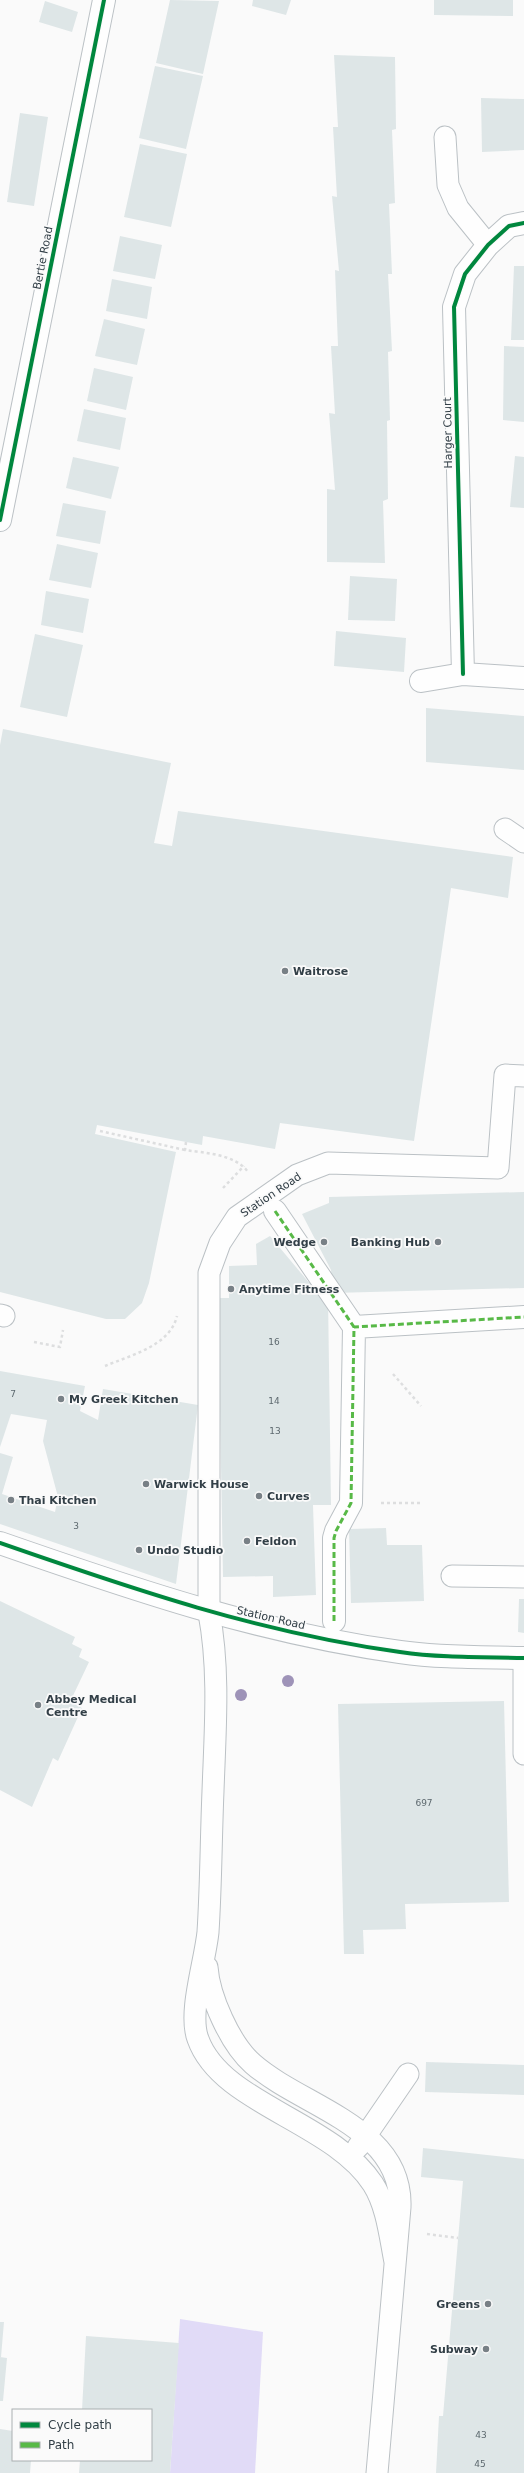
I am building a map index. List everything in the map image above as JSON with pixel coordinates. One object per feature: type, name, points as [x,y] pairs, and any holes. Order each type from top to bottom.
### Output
[{"type":"street","name":"Bertie Road","points":[[0,520],[104,0]]},
{"type":"street","name":"Harger Court","points":[[463,674],[454,307],[465,274],[488,244],[509,226],[524,223]]},
{"type":"street","points":[[421,681],[463,674],[524,678]]},
{"type":"street","points":[[271,1203],[354,1327],[351,1503],[336,1531],[334,1538],[334,1621]]},
{"type":"street","points":[[354,1327],[524,1317]]},
{"type":"street","name":"Station Road","points":[[0,1543],[209,1613],[330,1641],[402,1652],[524,1658]]},
{"type":"lane","points":[[445,137],[448,185],[458,208],[488,244]]},
{"type":"lane","points":[[505,829],[524,842]]},
{"type":"lane","name":"Station Road","points":[[209,1613],[209,1273],[220,1243],[237,1218],[271,1203],[297,1175],[328,1163],[498,1168],[505,1075],[524,1076]]},
{"type":"lane","points":[[452,1576],[524,1577]]},
{"type":"lane","points":[[209,1613],[216,1660],[215,1730],[206,1953],[208,1978],[219,2010],[234,2040],[252,2064],[366,2135],[390,2162],[398,2178],[400,2207],[377,2473]]},
{"type":"lane","points":[[524,1658],[524,1754]]},
{"type":"lane","points":[[206,1953],[194,2015],[195,2028],[202,2049],[211,2061],[235,2084],[336,2145],[364,2172],[381,2202],[395,2262]]},
{"type":"lane","points":[[351,2158],[408,2074]]},
{"type":"path","points":[[100,1132],[221,1156],[244,1166],[271,1203]]},
{"type":"path","points":[[185,1150],[186,1142]]},
{"type":"path","points":[[34,1342],[60,1347],[63,1330]]},
{"type":"path","points":[[393,1374],[422,1406]]},
{"type":"path","points":[[377,1504],[420,1503]]},
{"type":"shaded area","points":[[180,2319],[263,2332],[255,2473],[170,2473]]},
{"type":"building","points":[[170,0],[219,1],[203,74],[156,63]]},
{"type":"building","points":[[253,0],[291,0],[286,15],[252,6]]},
{"type":"building","points":[[434,0],[513,0],[513,16],[434,15]]},
{"type":"building","points":[[45,1],[78,12],[72,32],[39,22]]},
{"type":"building","points":[[334,55],[395,57],[396,129],[392,130],[395,203],[389,204],[392,274],[388,274],[392,351],[388,352],[390,420],[387,421],[388,499],[383,501],[385,563],[327,562],[327,489],[335,490],[329,413],[335,414],[331,346],[338,346],[335,270],[339,271],[332,196],[337,197],[333,127],[338,127]]},
{"type":"building","points":[[155,66],[203,76],[186,149],[139,138]]},
{"type":"building","points":[[481,98],[524,99],[524,150],[482,152]]},
{"type":"building","points":[[20,113],[48,117],[34,206],[7,202]]},
{"type":"building","points":[[140,144],[187,154],[171,227],[124,217]]},
{"type":"building","points":[[120,236],[162,245],[155,279],[113,271]]},
{"type":"building","points":[[514,266],[524,266],[524,340],[511,340]]},
{"type":"building","points":[[112,279],[152,287],[147,319],[106,311]]},
{"type":"building","points":[[104,319],[145,329],[137,365],[95,356]]},
{"type":"building","points":[[504,346],[524,347],[524,422],[503,420]]},
{"type":"building","points":[[94,368],[133,377],[126,410],[87,401]]},
{"type":"building","points":[[84,409],[126,418],[120,450],[77,441]]},
{"type":"building","points":[[515,456],[524,457],[524,508],[510,507]]},
{"type":"building","points":[[73,457],[119,467],[111,499],[66,488]]},
{"type":"building","points":[[63,503],[106,511],[100,544],[56,536]]},
{"type":"building","points":[[57,544],[98,553],[91,588],[49,580]]},
{"type":"building","points":[[350,576],[397,579],[395,621],[348,620]]},
{"type":"building","points":[[46,591],[89,599],[83,633],[41,625]]},
{"type":"building","points":[[336,631],[406,638],[404,672],[334,666]]},
{"type":"building","points":[[35,634],[83,645],[67,717],[20,707]]},
{"type":"building","points":[[426,708],[524,716],[524,770],[426,762]]},
{"type":"building","points":[[3,729],[171,763],[154,843],[172,846],[178,811],[513,857],[508,898],[451,888],[414,1141],[280,1123],[275,1149],[203,1136],[202,1145],[97,1125],[95,1134],[176,1152],[149,1283],[142,1303],[125,1319],[106,1319],[0,1292],[0,745]]},
{"type":"building","points":[[524,1192],[524,1288],[333,1293],[331,1270],[302,1214],[329,1203],[329,1197]]},
{"type":"building","points":[[270,1236],[321,1297],[328,1297],[331,1505],[313,1505],[316,1595],[273,1597],[273,1576],[223,1577],[218,1298],[229,1298],[229,1266],[257,1265],[256,1244]]},
{"type":"building","points":[[0,1371],[85,1386],[80,1411],[98,1420],[103,1389],[198,1405],[176,1584],[0,1524],[0,1453],[13,1457],[2,1494],[55,1512],[58,1497],[43,1441],[47,1420],[11,1414],[0,1447]]},
{"type":"building","points":[[386,1528],[387,1545],[422,1545],[424,1601],[351,1603],[349,1529]]},
{"type":"building","points":[[519,1599],[524,1599],[524,1633],[518,1632]]},
{"type":"building","name":"Abbey Medical Centre","points":[[0,1601],[75,1637],[72,1644],[82,1649],[79,1657],[89,1662],[70,1702],[82,1708],[58,1761],[53,1758],[32,1807],[0,1790]]},
{"type":"building","points":[[504,1701],[509,1902],[405,1904],[406,1929],[363,1930],[364,1954],[344,1954],[338,1704]]},
{"type":"building","points":[[426,2062],[524,2065],[524,2095],[425,2092]]},
{"type":"building","points":[[423,2148],[524,2159],[524,2473],[436,2473],[439,2416],[443,2416],[463,2181],[421,2177]]},
{"type":"building","points":[[0,2322],[4,2322],[1,2357],[0,2357]]},
{"type":"building","points":[[86,2336],[179,2343],[170,2473],[79,2473],[80,2461],[152,2461],[152,2409],[82,2409]]},
{"type":"building","points":[[0,2357],[7,2358],[3,2401],[0,2401]]},
{"type":"building","points":[[0,2429],[12,2431],[12,2461],[31,2461],[30,2473],[0,2473]]},
{"type":"marked path","points":[[275,1211],[354,1327]]},
{"type":"marked path","points":[[334,1621],[334,1538],[336,1531],[351,1503],[354,1327],[524,1317]]},
{"type":"cycle path","points":[[0,520],[104,0]]},
{"type":"cycle path","points":[[463,674],[454,307],[465,274],[488,245],[509,226],[524,223]]},
{"type":"cycle path","points":[[0,1543],[99,1577],[197,1608],[297,1633],[348,1644],[415,1654],[462,1657],[524,1658]]},
{"type":"place","name":"Waitrose","points":[[285,971]]},
{"type":"place","name":"Wedge","points":[[324,1242]]},
{"type":"place","name":"Banking Hub","points":[[438,1242]]},
{"type":"place","name":"Anytime Fitness","points":[[231,1289]]},
{"type":"place","name":"My Greek Kitchen","points":[[61,1399]]},
{"type":"place","name":"Warwick House","points":[[146,1484]]},
{"type":"place","name":"Curves","points":[[259,1496]]},
{"type":"place","name":"Thai Kitchen","points":[[11,1500]]},
{"type":"place","name":"Feldon","points":[[247,1541]]},
{"type":"place","name":"Undo Studio","points":[[139,1550]]},
{"type":"place","name":"Abbey Medical Centre","points":[[38,1705]]},
{"type":"place","name":"Greens","points":[[488,2304]]},
{"type":"place","name":"Subway","points":[[486,2349]]}]
